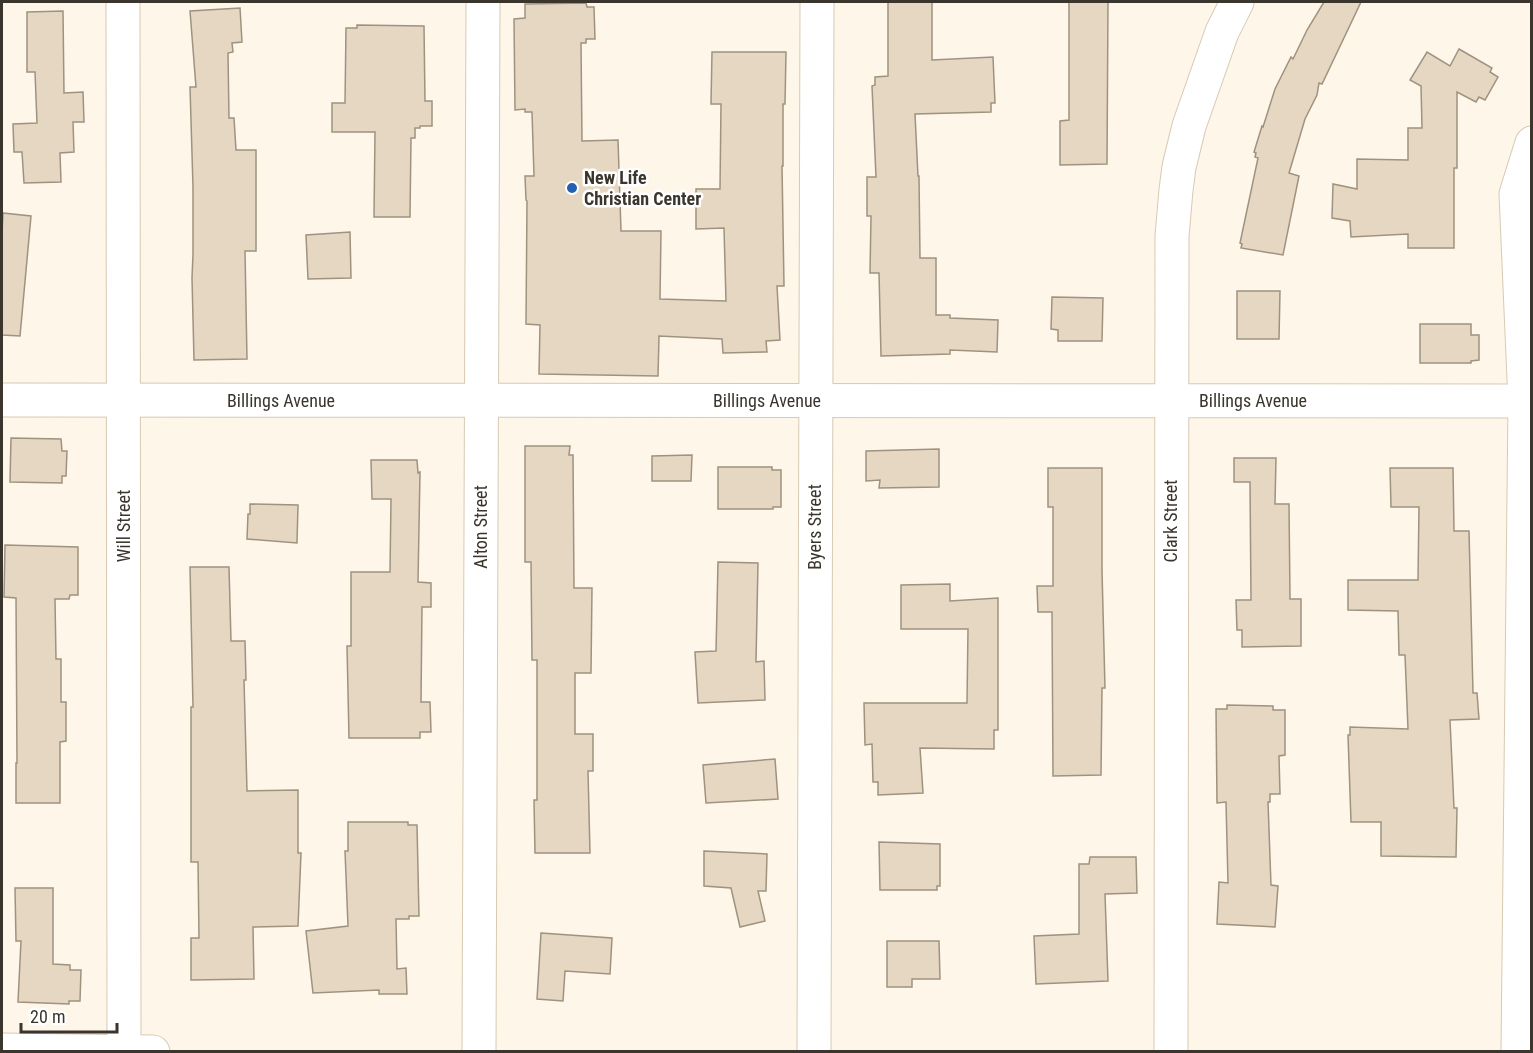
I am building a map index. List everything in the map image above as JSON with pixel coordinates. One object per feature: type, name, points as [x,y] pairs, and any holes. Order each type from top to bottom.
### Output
[{"type":"street","name":"Will Street","points":[[123,2],[124,1051]]},
{"type":"street","name":"Alton Street","points":[[479,1052],[483,2]]},
{"type":"street","name":"Byers Street","points":[[814,1052],[817,2]]},
{"type":"street","name":"Clark Street","points":[[1171,1052],[1172,236],[1179,167],[1189,126],[1222,32],[1237,2]]},
{"type":"street","points":[[1518,1052],[1528,401],[1516,194],[1532,143]]},
{"type":"street","name":"Billings Avenue","points":[[2,400],[1528,401]]},
{"type":"street","points":[[2,1050],[153,1052]]},
{"type":"building","points":[[888,2],[932,2],[932,60],[993,57],[995,103],[991,103],[991,112],[915,114],[919,176],[920,258],[936,258],[936,315],[950,315],[950,318],[998,320],[997,352],[950,350],[950,354],[881,356],[879,273],[870,273],[871,216],[867,216],[867,177],[876,177],[872,86],[875,85],[875,77],[888,76]]},
{"type":"building","points":[[1069,2],[1108,2],[1107,164],[1060,165],[1060,121],[1069,120]]},
{"type":"building","points":[[1324,2],[1361,2],[1322,84],[1319,83],[1317,95],[1305,119],[1289,173],[1299,176],[1283,255],[1241,248],[1240,243],[1258,158],[1255,157],[1254,152],[1262,126],[1275,89],[1291,57],[1293,59]]},
{"type":"building","points":[[586,3],[587,7],[594,7],[595,39],[586,39],[586,43],[581,43],[582,141],[618,140],[621,231],[661,231],[660,299],[726,301],[724,228],[696,229],[696,189],[720,189],[721,104],[711,104],[712,52],[786,52],[782,166],[784,286],[777,286],[780,340],[766,341],[767,352],[723,353],[722,339],[659,336],[658,376],[539,374],[540,325],[526,324],[527,201],[525,176],[534,176],[532,112],[525,112],[525,109],[515,110],[514,19],[525,18],[525,4]]},
{"type":"building","points":[[240,8],[242,42],[232,43],[233,52],[228,53],[229,118],[234,118],[236,150],[256,150],[256,251],[245,251],[247,359],[194,360],[190,87],[196,87],[190,11]]},
{"type":"building","points":[[63,11],[64,93],[83,92],[84,122],[73,122],[74,152],[60,153],[61,182],[24,183],[22,152],[14,152],[13,124],[37,123],[35,72],[27,72],[27,12]]},
{"type":"building","points":[[357,25],[424,26],[425,101],[432,101],[432,126],[415,128],[415,138],[411,138],[410,217],[374,217],[375,132],[332,132],[332,103],[345,103],[346,28],[357,28]]},
{"type":"building","points":[[1459,49],[1492,68],[1490,72],[1498,77],[1485,100],[1479,97],[1476,102],[1457,92],[1454,248],[1408,248],[1408,234],[1351,237],[1350,221],[1332,218],[1333,184],[1357,189],[1357,159],[1408,160],[1408,128],[1422,128],[1421,86],[1410,80],[1427,52],[1450,66]]},
{"type":"building","points":[[3,213],[31,216],[20,336],[2,335]]},
{"type":"building","points":[[350,232],[351,278],[308,279],[306,235]]},
{"type":"building","points":[[1237,291],[1280,291],[1279,339],[1237,339]]},
{"type":"building","points":[[1052,297],[1103,298],[1102,341],[1058,341],[1058,330],[1051,329]]},
{"type":"building","points":[[1420,324],[1471,324],[1471,335],[1479,335],[1479,360],[1471,361],[1471,363],[1420,363]]},
{"type":"building","points":[[11,438],[61,439],[62,451],[67,451],[66,476],[62,476],[62,483],[10,482]]},
{"type":"building","points":[[525,446],[570,446],[569,455],[573,455],[574,588],[592,588],[591,673],[575,673],[575,734],[593,734],[593,771],[588,771],[590,853],[535,853],[537,660],[532,660],[531,562],[525,562]]},
{"type":"building","points":[[939,449],[939,487],[879,488],[880,480],[866,481],[866,451]]},
{"type":"building","points":[[692,455],[691,481],[652,481],[652,456]]},
{"type":"building","points":[[1234,458],[1276,458],[1275,504],[1289,504],[1290,599],[1301,599],[1301,646],[1242,647],[1242,630],[1237,630],[1236,600],[1251,600],[1250,482],[1234,482]]},
{"type":"building","points":[[371,460],[417,460],[418,473],[420,472],[418,582],[431,583],[431,607],[422,607],[421,702],[430,702],[431,732],[420,732],[420,738],[349,738],[347,646],[351,646],[351,572],[390,572],[391,499],[372,499]]},
{"type":"building","points":[[718,467],[772,467],[772,470],[781,470],[781,507],[718,509]]},
{"type":"building","points":[[1048,468],[1102,468],[1105,688],[1102,688],[1101,775],[1053,776],[1052,612],[1038,612],[1037,586],[1053,586],[1053,507],[1048,507]]},
{"type":"building","points":[[1390,468],[1453,468],[1454,531],[1469,531],[1473,693],[1477,693],[1479,719],[1450,720],[1454,808],[1457,808],[1456,857],[1381,856],[1381,822],[1351,822],[1348,735],[1350,735],[1350,727],[1408,729],[1405,655],[1399,655],[1398,611],[1348,610],[1348,580],[1418,580],[1419,507],[1391,507]]},
{"type":"building","points":[[250,504],[298,505],[297,543],[247,539]]},
{"type":"building","points":[[5,545],[78,547],[78,595],[70,595],[69,599],[55,599],[56,659],[61,659],[61,702],[66,702],[66,741],[60,742],[60,803],[16,803],[16,598],[4,597]]},
{"type":"building","points":[[718,562],[758,563],[756,662],[764,661],[765,700],[698,703],[695,652],[716,651]]},
{"type":"building","points":[[190,567],[229,567],[231,641],[245,641],[247,791],[298,790],[298,853],[301,853],[298,926],[253,927],[254,979],[191,980],[191,938],[199,938],[198,862],[191,862],[191,707],[193,707]]},
{"type":"building","points":[[950,584],[950,601],[998,598],[998,730],[994,730],[994,749],[920,748],[923,793],[878,795],[878,782],[873,782],[872,744],[865,745],[864,703],[967,703],[968,629],[901,629],[901,585]]},
{"type":"building","points":[[1227,705],[1273,706],[1273,710],[1285,710],[1285,755],[1279,756],[1280,794],[1270,794],[1270,802],[1268,802],[1271,885],[1278,886],[1275,927],[1217,924],[1219,882],[1228,883],[1226,802],[1217,803],[1216,709],[1227,709]]},
{"type":"building","points":[[775,759],[778,799],[706,803],[703,765]]},
{"type":"building","points":[[348,822],[408,822],[408,825],[417,825],[419,916],[396,919],[397,969],[406,968],[407,994],[379,994],[379,990],[313,993],[306,931],[348,926],[345,851],[348,851]]},
{"type":"building","points":[[879,842],[940,844],[940,886],[937,886],[937,890],[880,890]]},
{"type":"building","points":[[704,851],[767,854],[766,891],[758,891],[765,921],[740,927],[731,888],[704,886]]},
{"type":"building","points":[[1090,857],[1136,857],[1137,893],[1105,894],[1108,981],[1036,984],[1034,936],[1079,934],[1079,864],[1089,864]]},
{"type":"building","points":[[15,888],[53,888],[53,964],[70,965],[70,970],[81,970],[80,1001],[69,1001],[69,1004],[18,1002],[21,941],[16,941]]},
{"type":"building","points":[[541,933],[612,938],[610,974],[565,971],[563,1001],[537,999]]},
{"type":"building","points":[[887,941],[939,941],[940,979],[912,979],[912,987],[887,987]]},
{"type":"place","name":"New Life Christian Center","points":[[572,188]]}]
